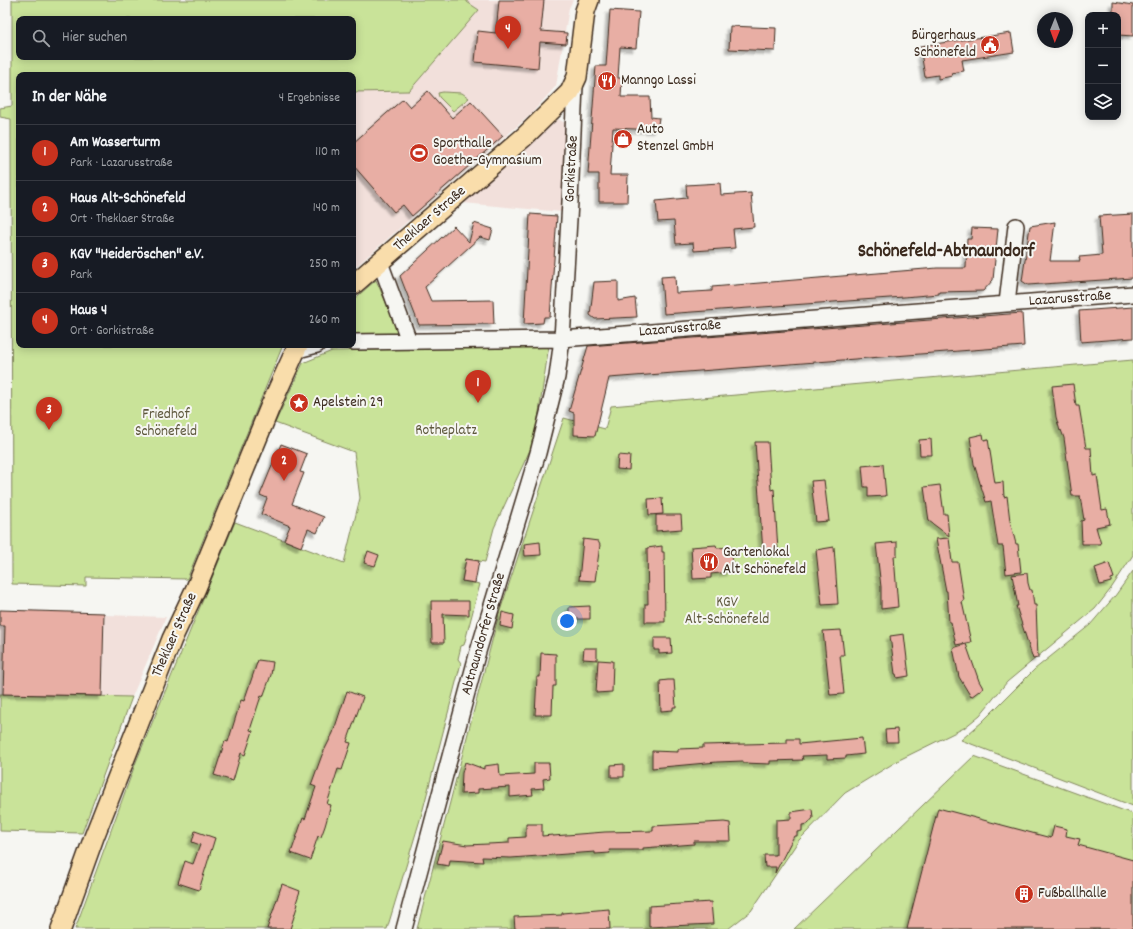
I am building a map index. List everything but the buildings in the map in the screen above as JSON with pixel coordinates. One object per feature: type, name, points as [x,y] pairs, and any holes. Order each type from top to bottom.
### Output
[{"type":"main road","name":"Gorkistraße","points":[[574,85],[579,67],[585,12],[589,0]]},
{"type":"main road","name":"Theklaer Straße","points":[[356,282],[543,120],[566,98],[574,85]]},
{"type":"main road","name":"Theklaer Straße","points":[[61,929],[94,836],[172,639],[196,588],[296,348]]},
{"type":"street","name":"Gorkistraße","points":[[562,339],[574,147],[574,85]]},
{"type":"street","name":"Lazarusstraße","points":[[1007,303],[1016,226]]},
{"type":"street","points":[[380,262],[409,341]]},
{"type":"street","name":"Lazarusstraße","points":[[356,342],[562,339],[1133,294]]},
{"type":"street","name":"Abtnaundorfer Straße","points":[[404,929],[477,655],[549,414],[557,377],[562,339]]},
{"type":"shaded area","points":[[467,0],[573,0],[569,8],[556,86],[530,115],[356,266],[356,92],[409,91],[479,10],[467,2]]},
{"type":"shaded area","points":[[558,119],[565,123],[562,212],[463,203]]},
{"type":"shaded area","points":[[0,610],[104,613],[105,615],[166,617],[132,697],[0,694]]},
{"type":"green space","name":"Friedhof Schönefeld","points":[[12,0],[467,0],[467,2],[479,10],[409,91],[356,92],[356,72],[16,72],[16,348],[282,348],[187,579],[86,577],[86,586],[12,584],[11,119],[0,117],[0,108],[12,106]]},
{"type":"green space","points":[[438,93],[462,93],[469,98],[453,111],[439,97]]},
{"type":"green space","points":[[376,280],[400,334],[356,335],[356,297]]},
{"type":"green space","name":"Rotheplatz","points":[[549,345],[535,439],[494,528],[485,562],[466,559],[462,581],[480,584],[464,645],[461,646],[458,659],[461,663],[422,813],[387,929],[75,929],[136,762],[235,522],[344,563],[360,498],[354,452],[275,423],[303,363],[332,351]]},
{"type":"green space","name":"KGV Alt-Schönefeld","points":[[1133,360],[1133,555],[1110,590],[1095,609],[1007,682],[980,715],[964,728],[899,760],[845,793],[799,840],[751,911],[728,929],[417,929],[499,614],[564,418],[605,429],[611,406]]},
{"type":"green space","points":[[1133,571],[1133,806],[961,740],[982,722],[1035,669],[1090,625],[1115,596]]},
{"type":"green space","points":[[0,694],[132,697],[82,833],[0,831]]},
{"type":"green space","points":[[974,756],[1133,814],[1133,929],[794,929]]},
{"type":"place","name":"Bürgerhaus Schönefeld","points":[[990,45]]},
{"type":"place","name":"Haus 4","points":[[508,49]]},
{"type":"place","name":"Manngo Lassi","points":[[607,81]]},
{"type":"place","name":"Auto Stenzel GmbH","points":[[623,139]]},
{"type":"place","name":"Sporthalle Goethe-Gymnasium","points":[[419,153]]},
{"type":"place","name":"Apelstein 29","points":[[299,403]]},
{"type":"place","name":"Am Wasserturm","points":[[478,403]]},
{"type":"place","name":"KGV \"Heideröschen\" e.V.","points":[[49,430]]},
{"type":"place","name":"Haus Alt-Schönefeld","points":[[284,481]]},
{"type":"place","name":"Gartenlokal Alt Schönefeld","points":[[709,562]]},
{"type":"place","name":"Fußballhalle","points":[[1024,894]]},
{"type":"district","name":"Schönefeld-Abtnaundorf","points":[[946,252]]}]
